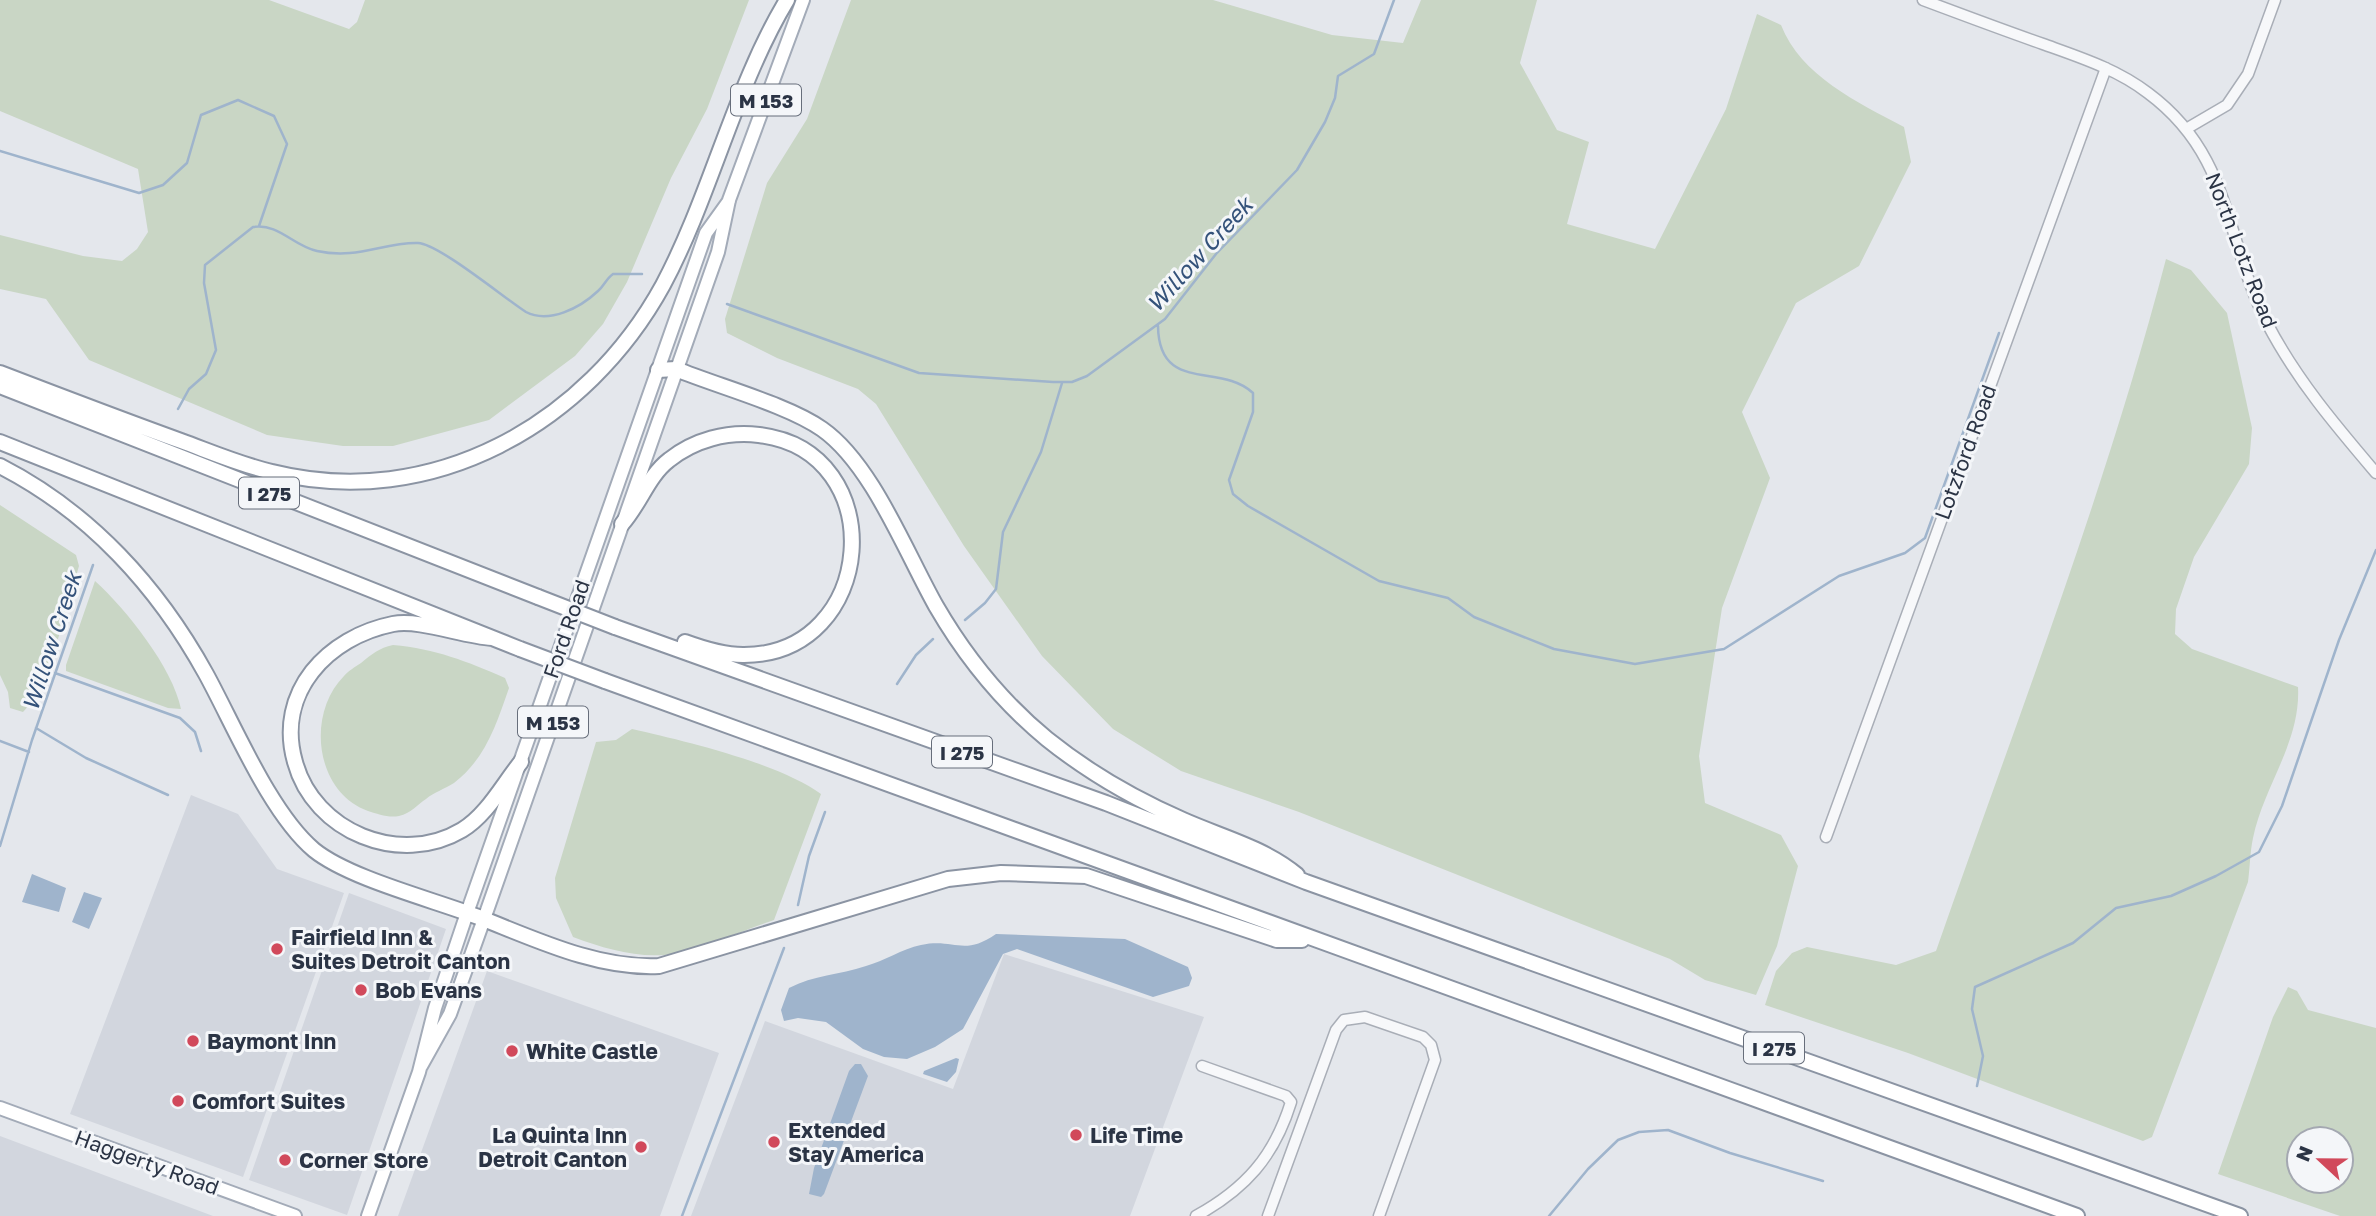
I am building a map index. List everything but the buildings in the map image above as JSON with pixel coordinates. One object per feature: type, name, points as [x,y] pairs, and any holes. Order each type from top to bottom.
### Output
[{"type":"highway","points":[[0,373],[242,463],[301,478],[365,481],[405,477],[453,466],[501,447],[556,412],[602,372],[644,317],[664,283],[717,163],[771,28],[788,0]]},
{"type":"highway","points":[[658,370],[676,369],[802,418],[837,441],[869,484],[936,606],[971,660],[1020,715],[1047,739],[1114,785],[1180,819],[1279,860],[1306,882]]},
{"type":"highway","name":"I 275","points":[[0,386],[632,633],[1106,803],[1306,882],[2240,1216]]},
{"type":"highway","points":[[622,524],[635,509],[651,478],[670,459],[704,441],[748,434],[780,440],[818,464],[839,490],[853,536],[851,569],[840,596],[818,625],[792,643],[761,653],[729,654],[654,632],[632,633]]},
{"type":"highway","name":"I 275","points":[[0,442],[605,681],[2077,1216]]},
{"type":"highway","points":[[0,466],[38,488],[86,523],[149,587],[195,656],[240,742],[292,826],[306,843],[343,867],[467,913],[601,961],[639,967],[659,966],[948,879],[1031,872],[1086,876],[1277,940],[1314,940]]},
{"type":"highway","points":[[492,638],[396,623],[367,631],[343,642],[321,660],[301,691],[292,730],[295,764],[307,789],[332,819],[370,840],[400,845],[430,842],[463,829],[478,818],[521,762]]},
{"type":"main road","name":"Ford Road","points":[[421,1066],[450,1014],[723,234],[729,200],[803,0]]},
{"type":"main road","name":"Ford Road","points":[[368,1216],[421,1066],[435,1008],[467,913],[706,233],[729,200]]},
{"type":"main road","name":"Haggerty Road","points":[[0,1108],[295,1216]]},
{"type":"street","name":"North Lotz Road","points":[[1923,0],[2106,68],[2147,92],[2186,128],[2220,185],[2250,284],[2282,350],[2304,384],[2376,473]]},
{"type":"street","points":[[2186,128],[2227,104],[2248,74],[2275,0]]},
{"type":"street","name":"Lotzford Road","points":[[1826,837],[2106,68]]},
{"type":"street","points":[[1268,1216],[1336,1030],[1344,1020],[1365,1017],[1423,1037],[1434,1052],[1434,1067],[1379,1216]]},
{"type":"street","points":[[1196,1216],[1225,1200],[1247,1181],[1272,1146],[1291,1102],[1286,1096],[1202,1066]]},
{"type":"shaded area","points":[[191,795],[238,814],[277,869],[344,893],[243,1177],[70,1114]]},
{"type":"shaded area","points":[[349,893],[446,929],[347,1215],[249,1180]]},
{"type":"shaded area","points":[[1004,954],[1204,1017],[1130,1216],[691,1216],[765,1021],[953,1089]]},
{"type":"shaded area","points":[[487,971],[719,1053],[660,1216],[398,1216]]},
{"type":"shaded area","points":[[0,1136],[213,1216],[0,1216]]},
{"type":"green space","points":[[0,0],[269,0],[349,29],[357,22],[365,0],[749,0],[707,109],[671,178],[627,282],[603,324],[575,356],[489,420],[393,446],[343,446],[267,435],[89,360],[46,299],[0,289],[0,235],[83,256],[122,261],[137,249],[148,232],[138,169],[0,111]]},
{"type":"green space","points":[[851,0],[1213,0],[1332,35],[1403,43],[1421,0],[1537,0],[1520,63],[1557,130],[1589,142],[1567,224],[1655,249],[1726,109],[1757,14],[1781,25],[1802,59],[1832,86],[1904,127],[1911,162],[1859,266],[1796,303],[1742,412],[1770,478],[1722,608],[1699,756],[1705,803],[1781,835],[1798,866],[1777,946],[1756,995],[1705,980],[1670,959],[1299,812],[1181,771],[1113,729],[1042,656],[964,546],[876,404],[858,389],[777,358],[727,333],[725,319],[767,183],[807,119]]},
{"type":"green space","points":[[2166,259],[2191,270],[2227,313],[2252,428],[2249,464],[2194,557],[2176,609],[2175,634],[2192,649],[2298,687],[2294,726],[2253,838],[2248,882],[2152,1137],[2143,1141],[1908,1053],[1765,1005],[1776,971],[1792,953],[1807,947],[1896,965],[1936,951],[2088,520],[2142,347]]},
{"type":"green space","points":[[0,505],[76,555],[79,566],[49,665],[41,685],[23,712],[10,708],[8,692],[0,675]]},
{"type":"green space","points":[[95,581],[147,640],[169,676],[181,709],[168,708],[66,671]]},
{"type":"green space","points":[[393,645],[423,649],[464,661],[505,678],[509,688],[489,740],[474,763],[454,783],[399,816],[368,811],[350,801],[337,787],[327,770],[322,751],[321,730],[324,710],[332,692],[344,676],[376,652]]},
{"type":"green space","points":[[632,729],[756,763],[781,772],[821,794],[774,920],[703,945],[664,955],[618,951],[573,937],[556,898],[555,878],[596,742],[616,740]]},
{"type":"green space","points":[[2288,987],[2297,991],[2308,1010],[2376,1028],[2376,1216],[2340,1216],[2218,1174],[2273,1017]]},
{"type":"water","points":[[32,874],[66,888],[59,912],[22,902]]},
{"type":"water","points":[[84,892],[102,898],[89,929],[72,922]]},
{"type":"water","points":[[996,934],[1125,939],[1188,967],[1192,978],[1189,986],[1153,997],[1017,949],[1003,954],[963,1029],[935,1047],[907,1059],[884,1057],[863,1049],[826,1022],[798,1018],[784,1021],[781,1010],[789,988],[798,984],[866,966],[921,945],[933,943],[967,946],[985,941]]},
{"type":"water","points":[[959,1059],[956,1072],[947,1082],[923,1074],[924,1071]]},
{"type":"water","points":[[855,1064],[861,1064],[868,1076],[824,1194],[821,1197],[809,1194],[814,1168],[849,1071]]},
{"type":"waterway","name":"Willow Creek","points":[[727,304],[919,373],[1053,382],[1072,382],[1087,376],[1165,319],[1216,254],[1297,170],[1325,122],[1335,98],[1338,76],[1374,54],[1394,0]]},
{"type":"waterway","points":[[0,151],[139,193],[163,185],[187,163],[201,115],[238,100],[274,116],[287,144],[259,226]]},
{"type":"waterway","name":"Willow Creek","points":[[178,409],[189,389],[206,374],[216,350],[204,283],[205,265],[253,227],[271,228],[308,248],[332,253],[358,252],[405,243],[428,246],[456,262],[526,312],[535,315],[554,315],[573,308],[598,291],[613,274],[642,274]]},
{"type":"waterway","points":[[1158,326],[1161,347],[1169,361],[1180,369],[1224,379],[1253,393],[1253,412],[1229,480],[1233,494],[1248,506],[1379,581],[1448,598],[1474,617],[1554,649],[1635,664],[1724,649],[1839,576],[1905,553],[1925,538],[1999,333]]},
{"type":"waterway","points":[[965,620],[985,603],[996,589],[1003,532],[1041,452],[1062,383]]},
{"type":"waterway","points":[[1977,1086],[1983,1056],[1972,1009],[1975,987],[2073,943],[2116,908],[2171,896],[2216,876],[2259,852],[2282,806],[2339,640],[2376,550]]},
{"type":"waterway","name":"Willow Creek","points":[[0,846],[32,740],[93,565]]},
{"type":"waterway","points":[[897,684],[916,655],[933,639]]},
{"type":"waterway","points":[[55,673],[180,718],[195,732],[201,751]]},
{"type":"waterway","points":[[36,728],[86,758],[168,795]]},
{"type":"waterway","points":[[0,741],[29,752]]},
{"type":"waterway","points":[[798,905],[809,856],[825,812]]},
{"type":"waterway","points":[[682,1216],[784,948]]},
{"type":"waterway","points":[[1549,1216],[1588,1169],[1618,1140],[1639,1132],[1668,1130],[1730,1153],[1823,1181]]},
{"type":"place","name":"Fairfield Inn & Suites Detroit Canton","points":[[277,949]]},
{"type":"place","name":"Bob Evans","points":[[361,990]]},
{"type":"place","name":"Baymont Inn","points":[[193,1041]]},
{"type":"place","name":"White Castle","points":[[512,1051]]},
{"type":"place","name":"Comfort Suites","points":[[178,1101]]},
{"type":"place","name":"Life Time","points":[[1076,1135]]},
{"type":"place","name":"Extended Stay America","points":[[774,1142]]},
{"type":"place","name":"La Quinta Inn Detroit Canton","points":[[641,1147]]},
{"type":"place","name":"Corner Store","points":[[285,1160]]}]
